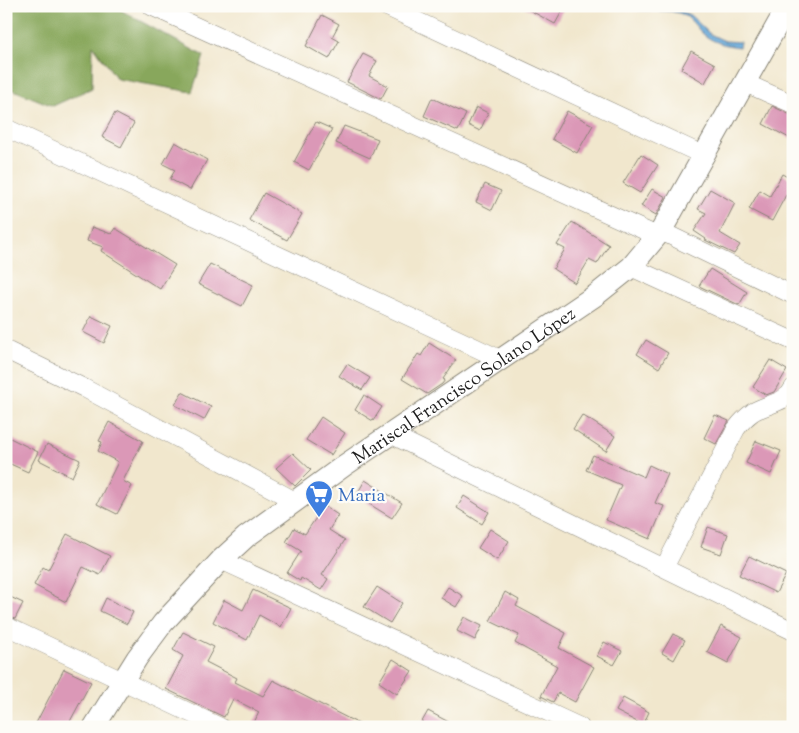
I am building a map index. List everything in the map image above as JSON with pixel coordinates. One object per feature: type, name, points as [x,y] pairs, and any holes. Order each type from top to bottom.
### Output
[{"type":"main road","name":"Mariscal Francisco Solano López","points":[[94,727],[122,680],[163,623],[221,560],[246,537],[295,501],[596,295],[631,266],[659,234],[705,156],[788,6]]},
{"type":"street","points":[[151,6],[793,295]]},
{"type":"street","points":[[385,6],[705,156]]},
{"type":"street","points":[[744,83],[793,104]]},
{"type":"street","points":[[6,128],[502,360]]},
{"type":"street","points":[[631,266],[793,342]]},
{"type":"street","points":[[6,350],[84,388],[295,501]]},
{"type":"street","points":[[664,568],[736,429],[743,420],[754,412],[784,399],[793,388]]},
{"type":"street","points":[[392,435],[793,631]]},
{"type":"street","points":[[221,560],[580,727]]},
{"type":"street","points":[[6,626],[220,727]]},
{"type":"green space","points":[[6,6],[113,6],[204,56],[192,92],[117,79],[93,45],[92,88],[53,106],[6,87]]},
{"type":"water","points":[[625,6],[665,7],[678,10],[690,15],[710,34],[725,41],[740,42],[739,47],[723,44],[708,38],[682,14],[638,10]]},
{"type":"building","points":[[522,6],[565,6],[555,24]]},
{"type":"building","points":[[322,15],[339,24],[332,37],[339,41],[329,59],[306,46]]},
{"type":"building","points":[[691,51],[715,64],[705,83],[681,69]]},
{"type":"building","points":[[363,54],[377,61],[369,76],[388,86],[381,99],[347,82]]},
{"type":"building","points":[[432,98],[466,114],[458,131],[424,116]]},
{"type":"building","points":[[772,106],[793,116],[793,140],[763,124]]},
{"type":"building","points":[[476,107],[488,113],[480,131],[468,125]]},
{"type":"building","points":[[567,111],[593,125],[577,153],[552,139]]},
{"type":"building","points":[[115,113],[134,123],[121,147],[102,137]]},
{"type":"building","points":[[316,122],[332,129],[309,170],[294,162]]},
{"type":"building","points":[[344,126],[378,139],[370,158],[336,143]]},
{"type":"building","points":[[175,142],[207,160],[190,190],[170,179],[175,170],[163,164]]},
{"type":"building","points":[[641,154],[658,165],[640,193],[623,183]]},
{"type":"building","points":[[782,174],[793,180],[793,199],[786,195],[772,221],[749,209],[760,190],[770,196]]},
{"type":"building","points":[[485,184],[501,191],[492,210],[476,202]]},
{"type":"building","points":[[652,189],[666,197],[656,215],[641,206]]},
{"type":"building","points":[[710,189],[735,203],[720,233],[740,245],[734,254],[705,240],[694,231],[706,213],[698,209]]},
{"type":"building","points":[[264,193],[302,214],[287,240],[249,220]]},
{"type":"building","points":[[572,222],[609,245],[597,264],[589,260],[575,283],[553,269],[565,249],[557,245]]},
{"type":"building","points":[[92,227],[111,234],[115,228],[175,265],[160,289],[101,251],[103,247],[87,241]]},
{"type":"building","points":[[210,264],[253,285],[242,306],[198,284]]},
{"type":"building","points":[[710,269],[747,292],[739,305],[699,286]]},
{"type":"building","points":[[91,316],[112,326],[104,343],[83,332]]},
{"type":"building","points":[[646,340],[668,353],[659,368],[637,354]]},
{"type":"building","points":[[429,343],[456,360],[443,379],[445,380],[442,384],[427,394],[402,379],[418,354],[421,356]]},
{"type":"building","points":[[770,360],[787,370],[774,392],[766,395],[753,387]]},
{"type":"building","points":[[347,364],[370,378],[362,390],[339,376]]},
{"type":"building","points":[[182,392],[211,407],[204,420],[175,405]]},
{"type":"building","points":[[364,395],[382,407],[373,421],[355,410]]},
{"type":"building","points":[[582,415],[615,436],[606,451],[573,429]]},
{"type":"building","points":[[715,415],[729,421],[716,444],[704,438]]},
{"type":"building","points":[[321,417],[345,433],[331,455],[306,440]]},
{"type":"building","points":[[109,422],[143,441],[123,481],[132,486],[117,514],[97,504],[118,462],[98,451],[102,442],[99,441]]},
{"type":"building","points":[[6,436],[38,452],[28,472],[6,462]]},
{"type":"building","points":[[756,441],[781,451],[771,474],[746,463]]},
{"type":"building","points":[[47,444],[80,460],[72,477],[39,460]]},
{"type":"building","points":[[293,453],[311,470],[295,486],[276,468]]},
{"type":"building","points":[[593,455],[644,477],[649,465],[668,474],[655,503],[664,506],[650,539],[606,520],[621,485],[586,470]]},
{"type":"building","points":[[365,480],[402,503],[392,518],[356,496]]},
{"type":"building","points":[[464,496],[489,512],[482,524],[457,508]]},
{"type":"building","points":[[324,506],[338,515],[329,530],[345,540],[322,575],[328,579],[321,590],[301,578],[300,581],[287,573],[301,551],[286,542],[294,528],[305,534]]},
{"type":"building","points":[[708,527],[728,534],[721,554],[701,547]]},
{"type":"building","points":[[490,529],[509,541],[497,560],[478,548]]},
{"type":"building","points":[[67,534],[110,556],[100,575],[83,567],[66,602],[34,585],[43,567],[48,570]]},
{"type":"building","points":[[749,556],[786,574],[776,593],[739,575]]},
{"type":"building","points":[[377,587],[402,603],[390,623],[364,607]]},
{"type":"building","points":[[448,587],[463,596],[456,607],[441,598]]},
{"type":"building","points":[[253,590],[291,608],[281,627],[259,615],[247,640],[213,622],[224,600],[243,610]]},
{"type":"building","points":[[505,592],[519,600],[516,606],[566,633],[559,648],[594,667],[575,702],[558,693],[553,702],[541,696],[557,666],[515,643],[519,635],[490,621]]},
{"type":"building","points":[[6,595],[23,603],[15,619],[6,616]]},
{"type":"building","points":[[106,598],[133,612],[127,624],[100,611]]},
{"type":"building","points":[[464,617],[482,626],[475,640],[457,631]]},
{"type":"building","points":[[721,626],[742,637],[728,663],[707,652]]},
{"type":"building","points":[[183,632],[214,647],[206,662],[237,678],[235,682],[263,696],[273,680],[365,727],[252,727],[259,712],[233,699],[224,717],[166,689],[183,656],[173,650]]},
{"type":"building","points":[[673,634],[685,640],[674,660],[662,653]]},
{"type":"building","points":[[604,642],[622,651],[614,665],[597,656]]},
{"type":"building","points":[[393,659],[412,671],[397,694],[379,682]]},
{"type":"building","points":[[64,669],[91,682],[67,727],[34,727]]},
{"type":"building","points":[[623,698],[649,712],[643,725],[616,711]]},
{"type":"building","points":[[428,711],[458,727],[419,727]]},
{"type":"place","name":"Maria","points":[[319,518]]}]
